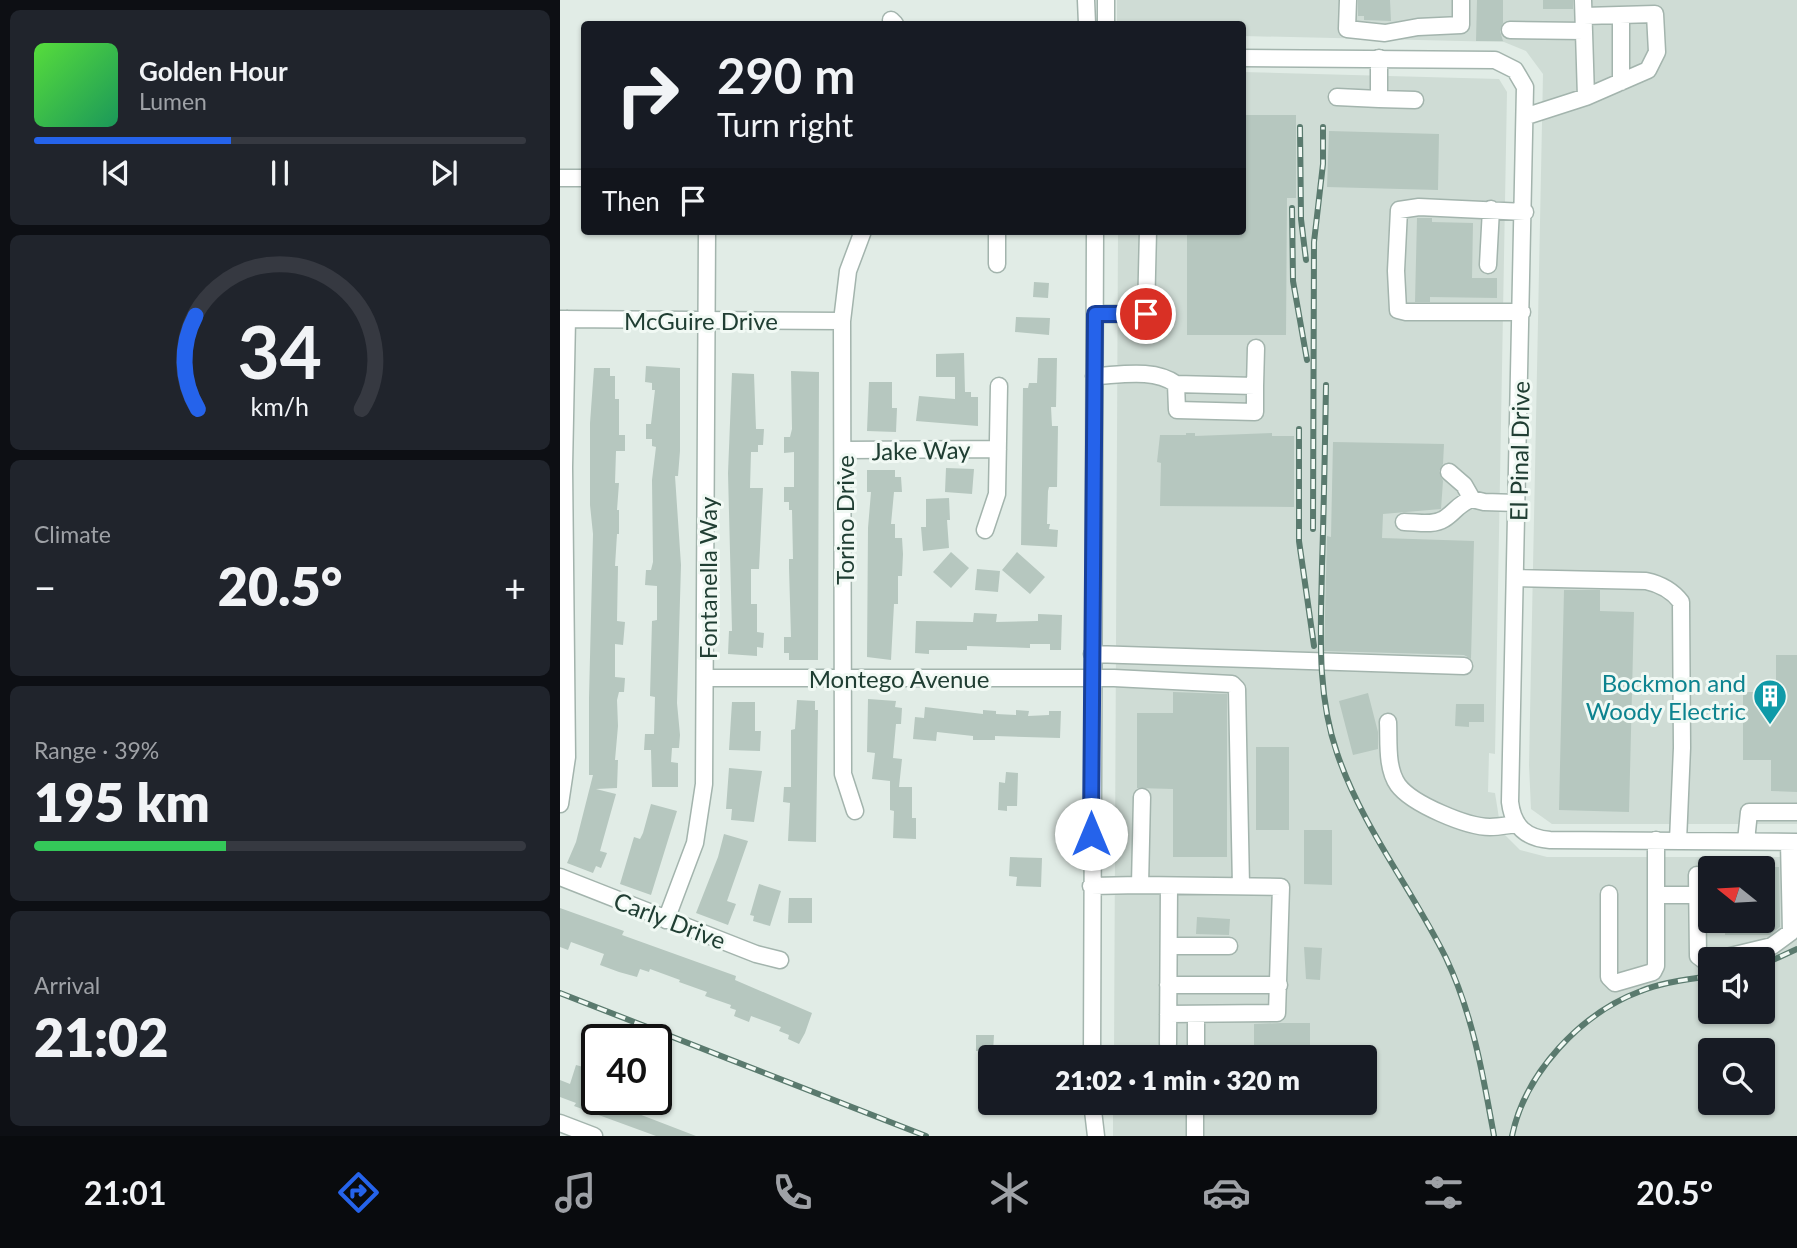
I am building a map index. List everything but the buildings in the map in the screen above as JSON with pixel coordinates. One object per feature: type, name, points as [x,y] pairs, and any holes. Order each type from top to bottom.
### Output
[{"type":"street","points":[[1086,0],[1087,21]]},
{"type":"street","points":[[1106,0],[1106,21]]},
{"type":"street","points":[[1348,0],[1346,29],[1385,33],[1418,27],[1461,25],[1461,0]]},
{"type":"street","points":[[1510,30],[1584,16],[1655,14],[1657,52],[1648,70],[1586,97],[1527,116]]},
{"type":"street","points":[[1621,15],[1621,82]]},
{"type":"street","points":[[1584,16],[1586,97]]},
{"type":"street","name":"El Pinal Drive","points":[[1246,58],[1474,59],[1505,62],[1515,70],[1525,87],[1525,212],[1510,802],[1517,824]]},
{"type":"street","points":[[1379,58],[1379,99]]},
{"type":"street","points":[[1337,97],[1415,100]]},
{"type":"street","points":[[560,178],[581,178]]},
{"type":"street","points":[[1522,312],[1462,314],[1398,310],[1395,271],[1399,210],[1419,207],[1525,212]]},
{"type":"street","points":[[1488,265],[1491,209]]},
{"type":"street","name":"Fontanella Way","points":[[666,920],[685,877],[701,811],[706,678],[707,235]]},
{"type":"street","name":"Torino Drive","points":[[855,811],[843,774],[845,679],[842,321],[848,271],[862,235]]},
{"type":"street","points":[[997,235],[997,264]]},
{"type":"street","points":[[1092,1045],[1095,235]]},
{"type":"street","points":[[1095,314],[1146,314],[1148,235]]},
{"type":"street","points":[[560,804],[567,757],[563,625],[564,319]]},
{"type":"street","name":"McGuire Drive","points":[[564,319],[842,321]]},
{"type":"street","points":[[1175,384],[1177,411],[1255,412],[1256,348]]},
{"type":"street","points":[[1094,376],[1150,374],[1166,377],[1175,384],[1255,386]]},
{"type":"street","points":[[985,530],[998,494],[999,386]]},
{"type":"street","name":"Jake Way","points":[[844,450],[998,449]]},
{"type":"street","points":[[1449,472],[1464,485],[1472,499]]},
{"type":"street","points":[[1404,522],[1432,523],[1444,519],[1464,502],[1472,499],[1517,503]]},
{"type":"street","points":[[1516,578],[1646,581],[1660,584],[1675,594],[1681,602],[1682,748],[1678,841]]},
{"type":"street","points":[[1092,654],[1464,666]]},
{"type":"street","name":"Montego Avenue","points":[[706,678],[1092,678],[1232,684],[1237,689],[1241,886]]},
{"type":"street","points":[[1388,722],[1391,768],[1397,784],[1407,795],[1478,825],[1517,824],[1523,832],[1539,839],[1793,842],[1791,932],[1768,947]]},
{"type":"street","points":[[1140,885],[1142,797]]},
{"type":"street","points":[[1746,841],[1749,812],[1797,812]]},
{"type":"street","points":[[1609,894],[1609,977],[1615,983],[1653,972],[1656,966],[1656,840]]},
{"type":"street","points":[[1697,876],[1698,956]]},
{"type":"street","name":"Carly Drive","points":[[560,877],[756,954],[780,960]]},
{"type":"street","points":[[1091,886],[1281,887],[1278,1013],[1168,1014]]},
{"type":"street","points":[[1168,1044],[1169,886]]},
{"type":"street","points":[[1656,895],[1697,895]]},
{"type":"street","points":[[1168,946],[1229,946]]},
{"type":"street","points":[[1168,985],[1279,985]]},
{"type":"street","points":[[1196,1014],[1196,1045]]},
{"type":"street","points":[[1087,1136],[1091,1115]]},
{"type":"street","points":[[1093,1115],[1096,1136]]},
{"type":"street","points":[[1195,1115],[1195,1136]]},
{"type":"street","points":[[560,1123],[594,1136]]},
{"type":"shaded area","points":[[1117,0],[1797,0],[1797,824],[1552,824],[1531,809],[1529,765],[1543,74],[1526,51],[1504,42],[1246,36],[1246,21],[1117,21]]},
{"type":"shaded area","points":[[1246,72],[1499,79],[1507,92],[1495,754],[1489,753],[1488,792],[1495,793],[1501,831],[1520,850],[1547,857],[1698,857],[1698,933],[1775,933],[1775,857],[1797,857],[1797,1136],[1113,1136],[1113,1115],[1377,1115],[1377,1045],[1114,1045],[1118,235],[1246,235]]},
{"type":"railway","points":[[1300,127],[1301,219],[1306,260]]},
{"type":"railway","points":[[1313,529],[1314,242],[1323,164],[1323,127]]},
{"type":"railway","points":[[1292,208],[1293,281],[1307,360]]},
{"type":"railway","points":[[1326,385],[1321,636],[1323,683],[1330,730],[1347,780],[1360,807],[1433,932],[1455,980],[1476,1046],[1494,1136]]},
{"type":"railway","points":[[1299,429],[1299,541],[1314,646]]},
{"type":"railway","points":[[1775,959],[1797,949]]},
{"type":"railway","points":[[1512,1136],[1529,1090],[1543,1068],[1577,1030],[1597,1014],[1641,991],[1666,983],[1698,978]]},
{"type":"railway","points":[[560,993],[926,1136]]},
{"type":"place","name":"Bockmon and Woody Electric","points":[[1770,726]]},
{"type":"route","points":[[1091,834],[1095,314],[1146,314]]}]
